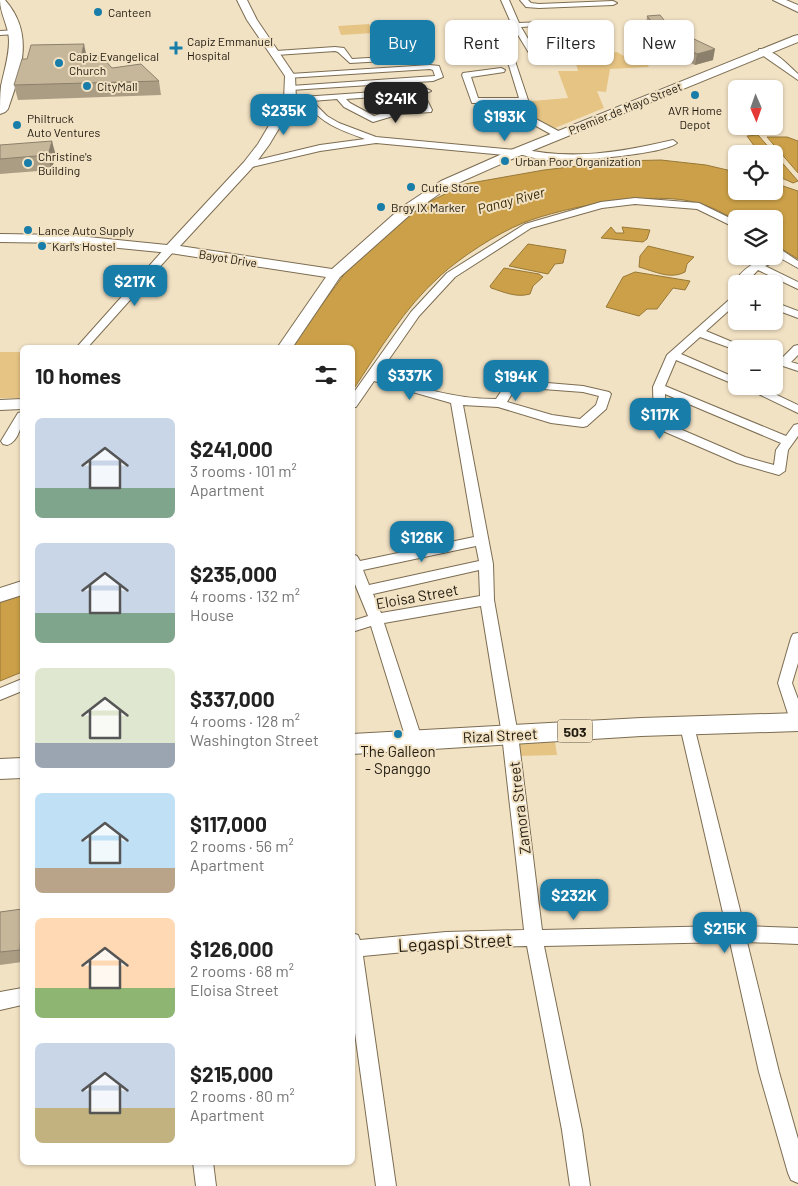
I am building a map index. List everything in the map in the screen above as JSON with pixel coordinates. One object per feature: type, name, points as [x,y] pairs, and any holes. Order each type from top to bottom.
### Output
[{"type":"highway","points":[[0,2],[8,9],[13,18],[7,33],[16,45],[14,65],[1,102]]},
{"type":"main road","name":"Rizal Street","points":[[355,744],[641,727],[798,721]]},
{"type":"main road","points":[[0,769],[20,768]]},
{"type":"street","points":[[84,345],[248,165],[263,144],[291,94],[290,76],[252,20],[242,0]]},
{"type":"street","points":[[505,0],[514,20]]},
{"type":"street","points":[[524,0],[529,5],[539,6],[597,2],[613,3]]},
{"type":"street","points":[[778,0],[798,9]]},
{"type":"street","points":[[518,28],[528,44]]},
{"type":"street","name":"Premier de Mayo Street","points":[[286,345],[335,274],[407,210],[445,184],[517,152],[798,38]]},
{"type":"street","points":[[276,54],[335,49],[340,50],[350,61],[370,60]]},
{"type":"street","points":[[762,51],[780,62],[798,78]]},
{"type":"street","points":[[513,65],[530,119],[559,135]]},
{"type":"street","points":[[290,76],[430,67],[436,68],[439,77],[365,83],[291,94]]},
{"type":"street","points":[[501,70],[466,75],[475,101],[524,100]]},
{"type":"street","points":[[360,72],[365,83]]},
{"type":"street","points":[[291,94],[304,98],[423,91],[428,110],[398,111],[373,119],[347,105],[339,96]]},
{"type":"street","points":[[395,93],[398,111]]},
{"type":"street","points":[[304,98],[324,118],[336,125],[376,140]]},
{"type":"street","points":[[248,165],[320,148],[376,140],[517,152],[560,158],[630,153],[673,143]]},
{"type":"street","points":[[355,400],[415,314],[452,276],[483,253],[528,226],[602,205],[635,201],[699,206],[728,221]]},
{"type":"street","name":"Bayot Drive","points":[[0,238],[68,239],[170,249],[335,274]]},
{"type":"street","points":[[783,255],[798,265]]},
{"type":"street","points":[[747,275],[757,266],[798,286]]},
{"type":"street","points":[[728,305],[673,355],[659,387],[660,425],[741,460],[779,471],[782,450],[798,428]]},
{"type":"street","points":[[783,309],[798,315]]},
{"type":"street","points":[[698,332],[728,343]]},
{"type":"street","points":[[783,358],[798,348]]},
{"type":"street","points":[[673,355],[728,379]]},
{"type":"street","points":[[783,362],[798,368]]},
{"type":"street","points":[[371,377],[456,401],[498,403],[551,419],[583,423],[602,406],[605,394],[583,389],[512,383],[503,399],[498,403]]},
{"type":"street","points":[[659,387],[788,441]]},
{"type":"street","points":[[768,395],[798,409]]},
{"type":"street","name":"Zamora Street","points":[[456,401],[486,564],[487,600],[510,735],[534,939],[572,1130],[580,1186]]},
{"type":"street","points":[[0,405],[20,404]]},
{"type":"street","points":[[7,441],[20,419]]},
{"type":"street","points":[[355,563],[482,540]]},
{"type":"street","points":[[364,591],[486,564]]},
{"type":"street","points":[[355,566],[376,619],[414,739]]},
{"type":"street","points":[[0,595],[20,589]]},
{"type":"street","name":"Eloisa Street","points":[[355,627],[376,619],[487,600]]},
{"type":"street","points":[[798,638],[786,683],[798,721]]},
{"type":"street","points":[[0,694],[20,686]]},
{"type":"street","points":[[688,726],[770,1072],[798,1173]]},
{"type":"street","name":"Legaspi Street","points":[[355,946],[446,940],[737,934],[798,936]]},
{"type":"street","points":[[355,961],[386,1186]]},
{"type":"street","points":[[0,1001],[20,997]]},
{"type":"street","points":[[203,1165],[206,1186]]},
{"type":"shaded area","points":[[369,24],[370,33],[341,35],[338,26]]},
{"type":"shaded area","points":[[614,52],[624,56],[624,65],[648,65],[649,67],[610,69],[606,92],[597,91],[604,108],[555,128],[536,118],[531,101],[568,98],[558,71],[578,71],[576,65],[614,65]]},
{"type":"shaded area","points":[[0,352],[20,352],[20,396],[19,398],[0,398]]},
{"type":"shaded area","points":[[555,742],[557,755],[517,756],[515,744]]},
{"type":"water","points":[[758,135],[767,145],[754,145],[747,136]]},
{"type":"water","points":[[767,137],[787,137],[798,141],[798,173],[783,156],[783,145],[774,145]]},
{"type":"water","name":"Panay River","points":[[661,160],[706,165],[728,170],[728,200],[783,200],[783,186],[798,191],[798,259],[783,250],[783,210],[728,210],[728,216],[698,203],[680,199],[658,198],[635,199],[586,206],[523,223],[479,246],[448,269],[415,302],[382,345],[355,387],[355,345],[292,345],[351,265],[411,211],[465,184],[544,170],[619,161]]},
{"type":"water","points":[[783,164],[798,181],[793,183],[783,179]]},
{"type":"water","points":[[611,227],[616,233],[624,233],[622,227],[650,230],[647,239],[643,242],[601,238]]},
{"type":"water","points":[[528,244],[566,250],[563,263],[555,264],[548,274],[509,266]]},
{"type":"water","points":[[648,246],[694,257],[687,264],[685,272],[674,275],[662,274],[639,267],[640,256]]},
{"type":"water","points":[[504,268],[539,274],[543,277],[533,286],[530,294],[510,294],[490,286]]},
{"type":"water","points":[[635,272],[690,281],[685,290],[673,288],[657,309],[647,309],[639,316],[606,307],[623,277]]},
{"type":"water","points":[[20,594],[20,673],[0,681],[0,601]]},
{"type":"building","points":[[660,15],[664,20],[650,20],[647,16]]},
{"type":"building","points":[[694,39],[715,49],[697,54],[694,53]]},
{"type":"building","points":[[84,44],[81,57],[101,56],[112,68],[141,64],[159,81],[14,85],[22,59],[27,59],[31,45]]},
{"type":"building","points":[[52,141],[48,155],[0,159],[0,145]]},
{"type":"building","points":[[20,909],[20,950],[0,952],[0,912]]},
{"type":"place","name":"Canteen","points":[[98,12]]},
{"type":"place","name":"Capiz Emmanuel Hospital","points":[[176,48]]},
{"type":"place","name":"Capiz Evangelical Church","points":[[59,63]]},
{"type":"place","name":"CityMall","points":[[87,86]]},
{"type":"place","name":"AVR Home Depot","points":[[695,95]]},
{"type":"place","name":"Philtruck Auto Ventures","points":[[17,125]]},
{"type":"place","name":"Urban Poor Organization","points":[[505,161]]},
{"type":"place","name":"Christine's Building","points":[[28,163]]},
{"type":"place","name":"Cutie Store","points":[[411,187]]},
{"type":"place","name":"Brgy IX Marker","points":[[381,207]]},
{"type":"place","name":"Lance Auto Supply","points":[[28,230]]},
{"type":"place","name":"Karl's Hostel","points":[[42,246]]},
{"type":"place","name":"The Galleon - Spanggo","points":[[398,734]]}]
